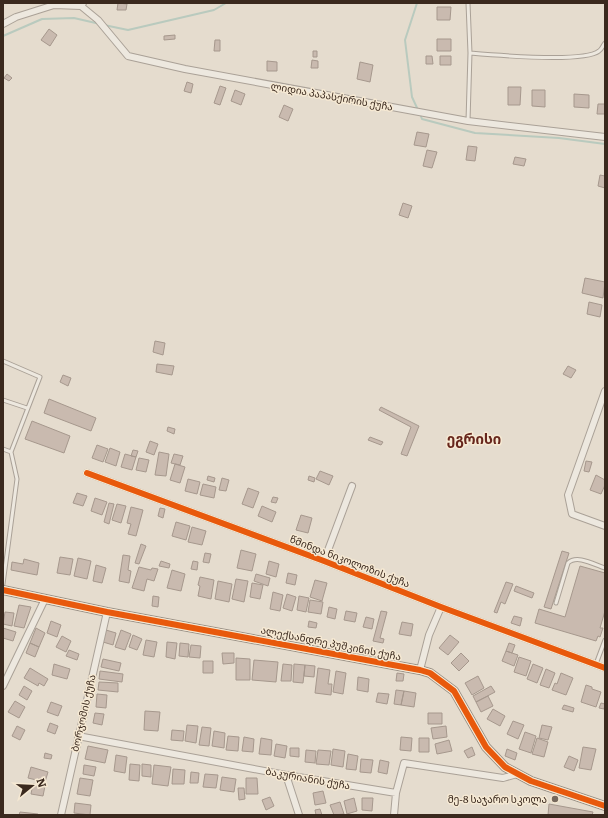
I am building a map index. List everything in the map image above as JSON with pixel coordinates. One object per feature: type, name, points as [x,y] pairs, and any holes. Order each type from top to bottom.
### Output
[{"type":"street","points":[[3,24],[16,17],[54,5],[82,4]]},
{"type":"street","name":"ლიდია პაპასქირის ქუჩა","points":[[82,4],[98,20],[128,56],[185,69],[468,121],[605,137]]},
{"type":"street","points":[[605,391],[568,495],[572,514],[605,526]]},
{"type":"street","name":"წმინდა ნიკოლოზის ქუჩა","points":[[87,473],[605,668]]},
{"type":"street","points":[[324,561],[352,486]]},
{"type":"street","name":"ალექსანდრე პუშკინის ქუჩა","points":[[3,590],[107,612],[420,670],[430,674],[454,691],[486,747],[505,767],[531,781],[605,806]]},
{"type":"street","points":[[3,686],[45,599]]},
{"type":"street","points":[[420,670],[429,635],[441,607]]},
{"type":"street","name":"ბორჯომის ქუჩა","points":[[61,815],[107,612]]},
{"type":"street","name":"ბაკურიანის ქუჩა","points":[[78,736],[286,775],[396,793]]},
{"type":"street","points":[[394,815],[396,793],[404,763],[503,778],[517,774]]},
{"type":"street","points":[[286,775],[299,815]]},
{"type":"lane","points":[[468,3],[470,53],[468,121]]},
{"type":"lane","points":[[470,53],[540,57],[586,56],[599,51],[605,43]]},
{"type":"lane","points":[[3,361],[40,377],[11,452],[17,479],[3,584]]},
{"type":"lane","points":[[3,400],[27,408]]},
{"type":"lane","points":[[3,449],[11,452]]},
{"type":"lane","points":[[556,603],[568,563],[571,560],[582,560],[605,568]]},
{"type":"lane","points":[[596,665],[605,640]]},
{"type":"building","points":[[118,3],[127,4],[126,10],[117,10]]},
{"type":"building","points":[[437,7],[451,7],[450,20],[437,20]]},
{"type":"building","points":[[49,29],[57,35],[50,46],[41,40]]},
{"type":"building","points":[[175,35],[175,39],[164,40],[164,36]]},
{"type":"building","points":[[437,39],[451,39],[451,51],[437,51]]},
{"type":"building","points":[[215,40],[220,40],[220,51],[214,51]]},
{"type":"building","points":[[313,51],[317,51],[317,57],[313,57]]},
{"type":"building","points":[[426,56],[432,56],[433,64],[426,64]]},
{"type":"building","points":[[440,56],[451,56],[451,65],[440,65]]},
{"type":"building","points":[[312,60],[318,61],[318,68],[311,68]]},
{"type":"building","points":[[267,61],[277,62],[277,71],[267,71]]},
{"type":"building","points":[[360,62],[373,65],[370,82],[357,79]]},
{"type":"building","points":[[7,74],[12,78],[9,81],[4,78]]},
{"type":"building","points":[[187,82],[193,84],[191,93],[184,91]]},
{"type":"building","points":[[220,86],[226,88],[220,105],[214,103]]},
{"type":"building","points":[[508,87],[521,87],[520,105],[508,105]]},
{"type":"building","points":[[235,90],[245,94],[241,105],[231,101]]},
{"type":"building","points":[[532,90],[545,90],[545,107],[532,106]]},
{"type":"building","points":[[574,94],[589,95],[589,108],[574,107]]},
{"type":"building","points":[[598,104],[605,104],[605,114],[597,114]]},
{"type":"building","points":[[284,105],[293,109],[288,121],[279,117]]},
{"type":"building","points":[[417,132],[429,134],[426,147],[414,145]]},
{"type":"building","points":[[468,146],[477,147],[475,161],[466,160]]},
{"type":"building","points":[[427,150],[437,152],[432,168],[423,166]]},
{"type":"building","points":[[515,157],[526,159],[524,166],[513,164]]},
{"type":"building","points":[[600,175],[605,176],[605,188],[598,186]]},
{"type":"building","points":[[403,203],[412,206],[408,218],[399,215]]},
{"type":"building","points":[[585,278],[605,282],[603,298],[582,293]]},
{"type":"building","points":[[589,302],[602,305],[600,317],[587,314]]},
{"type":"building","points":[[155,341],[165,343],[163,355],[153,352]]},
{"type":"building","points":[[157,364],[174,366],[172,375],[156,372]]},
{"type":"building","points":[[568,366],[576,370],[571,378],[563,374]]},
{"type":"building","points":[[63,375],[71,378],[68,386],[60,382]]},
{"type":"building","points":[[49,399],[96,418],[91,431],[44,413]]},
{"type":"building","points":[[381,407],[419,426],[407,456],[401,454],[411,427],[379,410]]},
{"type":"building","points":[[32,421],[70,436],[64,453],[25,439]]},
{"type":"building","points":[[168,427],[175,429],[174,434],[167,431]]},
{"type":"building","points":[[370,437],[383,442],[381,445],[368,440]]},
{"type":"building","points":[[150,441],[158,444],[154,455],[146,452]]},
{"type":"building","points":[[97,445],[108,449],[103,462],[92,458]]},
{"type":"building","points":[[110,448],[120,452],[116,466],[105,462]]},
{"type":"building","points":[[133,450],[138,451],[136,457],[131,456]]},
{"type":"building","points":[[159,452],[169,454],[166,476],[155,475]]},
{"type":"building","points":[[125,454],[136,457],[132,470],[121,467]]},
{"type":"building","points":[[174,454],[183,456],[180,465],[171,463]]},
{"type":"building","points":[[139,458],[149,460],[146,472],[136,470]]},
{"type":"building","points":[[586,461],[592,462],[589,472],[584,471]]},
{"type":"building","points":[[175,464],[185,467],[180,483],[170,480]]},
{"type":"building","points":[[320,471],[333,476],[329,485],[316,479]]},
{"type":"building","points":[[596,475],[605,480],[605,485],[601,494],[590,490]]},
{"type":"building","points":[[208,476],[215,478],[214,482],[207,480]]},
{"type":"building","points":[[309,476],[315,478],[314,482],[308,480]]},
{"type":"building","points":[[222,478],[229,480],[226,491],[219,490]]},
{"type":"building","points":[[188,479],[200,482],[197,494],[185,491]]},
{"type":"building","points":[[203,484],[216,487],[214,498],[200,495]]},
{"type":"building","points":[[248,488],[259,492],[253,508],[242,504]]},
{"type":"building","points":[[77,493],[87,496],[83,506],[73,503]]},
{"type":"building","points":[[273,497],[278,498],[276,503],[271,502]]},
{"type":"building","points":[[95,498],[107,502],[102,515],[91,511]]},
{"type":"building","points":[[109,503],[114,504],[109,524],[104,522]]},
{"type":"building","points":[[117,504],[126,506],[121,523],[112,520]]},
{"type":"building","points":[[262,506],[276,512],[272,522],[258,516]]},
{"type":"building","points":[[131,507],[143,510],[136,536],[128,534],[131,524],[127,523]]},
{"type":"building","points":[[160,508],[165,509],[163,518],[158,516]]},
{"type":"building","points":[[301,515],[312,518],[308,533],[296,530]]},
{"type":"building","points":[[176,522],[190,526],[186,540],[172,536]]},
{"type":"building","points":[[192,527],[206,531],[202,545],[188,542]]},
{"type":"building","points":[[141,544],[146,546],[139,564],[135,563]]},
{"type":"building","points":[[241,550],[256,554],[252,571],[237,568]]},
{"type":"building","points":[[562,551],[569,553],[551,609],[544,607]]},
{"type":"building","points":[[205,553],[211,554],[209,563],[203,562]]},
{"type":"building","points":[[123,555],[130,556],[128,570],[131,571],[129,583],[119,581]]},
{"type":"building","points":[[60,557],[73,559],[70,575],[57,573]]},
{"type":"building","points":[[78,558],[91,561],[87,579],[74,576]]},
{"type":"building","points":[[24,559],[39,563],[37,575],[11,570],[12,562],[23,564]]},
{"type":"building","points":[[161,561],[170,564],[169,568],[159,566]]},
{"type":"building","points":[[193,561],[198,562],[197,570],[191,569]]},
{"type":"building","points":[[269,561],[279,564],[276,577],[266,574]]},
{"type":"building","points":[[96,565],[106,568],[102,583],[93,581]]},
{"type":"building","points":[[580,566],[605,573],[605,611],[600,628],[603,628],[600,637],[598,636],[596,641],[535,623],[539,609],[565,617]]},
{"type":"building","points":[[139,567],[151,570],[152,568],[158,569],[154,581],[147,579],[144,591],[132,588]]},
{"type":"building","points":[[172,570],[185,574],[181,591],[167,588]]},
{"type":"building","points":[[288,573],[297,575],[295,585],[286,583]]},
{"type":"building","points":[[256,574],[270,578],[268,586],[254,581]]},
{"type":"building","points":[[200,577],[214,580],[211,599],[198,596]]},
{"type":"building","points":[[236,579],[248,581],[244,602],[232,599]]},
{"type":"building","points":[[315,580],[327,583],[322,601],[310,597]]},
{"type":"building","points":[[218,581],[232,584],[229,602],[215,599]]},
{"type":"building","points":[[506,582],[513,584],[505,604],[501,602],[497,613],[494,612]]},
{"type":"building","points":[[252,583],[263,585],[260,599],[250,597]]},
{"type":"building","points":[[516,586],[534,593],[532,598],[514,591]]},
{"type":"building","points":[[273,592],[283,595],[280,611],[270,609]]},
{"type":"building","points":[[287,594],[296,597],[292,611],[283,608]]},
{"type":"building","points":[[153,596],[159,597],[158,607],[152,606]]},
{"type":"building","points":[[299,596],[309,598],[306,612],[297,610]]},
{"type":"building","points":[[310,600],[323,602],[321,614],[308,612]]},
{"type":"building","points":[[19,605],[31,607],[24,628],[14,626]]},
{"type":"building","points":[[329,607],[337,609],[335,619],[327,617]]},
{"type":"building","points":[[346,611],[357,613],[355,622],[344,620]]},
{"type":"building","points":[[381,611],[387,612],[380,638],[384,639],[383,643],[373,641]]},
{"type":"building","points":[[5,612],[14,613],[12,626],[3,624]]},
{"type":"building","points":[[514,616],[522,618],[520,626],[511,623]]},
{"type":"building","points":[[366,617],[374,619],[372,629],[363,627]]},
{"type":"building","points":[[51,621],[61,625],[57,637],[47,633]]},
{"type":"building","points":[[309,621],[317,623],[316,628],[308,627]]},
{"type":"building","points":[[402,622],[413,624],[411,636],[399,634]]},
{"type":"building","points":[[3,628],[16,632],[13,641],[3,638]]},
{"type":"building","points":[[36,628],[45,633],[39,647],[30,643]]},
{"type":"building","points":[[106,630],[116,633],[113,645],[103,642]]},
{"type":"building","points":[[121,630],[131,634],[125,650],[115,647]]},
{"type":"building","points":[[133,635],[142,639],[137,650],[129,647]]},
{"type":"building","points":[[450,635],[459,642],[448,655],[439,648]]},
{"type":"building","points":[[62,636],[71,641],[66,652],[56,647]]},
{"type":"building","points":[[146,640],[157,642],[154,657],[143,655]]},
{"type":"building","points":[[167,642],[177,643],[175,659],[166,657]]},
{"type":"building","points":[[30,643],[39,647],[35,657],[26,653]]},
{"type":"building","points":[[180,643],[189,644],[188,657],[179,656]]},
{"type":"building","points":[[509,643],[515,645],[512,653],[506,651]]},
{"type":"building","points":[[191,645],[201,646],[200,658],[189,657]]},
{"type":"building","points":[[69,650],[79,654],[77,660],[66,656]]},
{"type":"building","points":[[506,651],[518,655],[514,666],[502,661]]},
{"type":"building","points":[[222,653],[234,653],[234,663],[223,664]]},
{"type":"building","points":[[461,653],[469,661],[459,671],[451,663]]},
{"type":"building","points":[[519,657],[531,661],[526,676],[514,672]]},
{"type":"building","points":[[236,658],[250,659],[250,680],[236,680]]},
{"type":"building","points":[[103,659],[121,663],[119,671],[101,667]]},
{"type":"building","points":[[254,660],[278,662],[276,682],[252,680]]},
{"type":"building","points":[[203,661],[213,661],[213,673],[203,673]]},
{"type":"building","points":[[54,664],[70,669],[67,679],[52,675]]},
{"type":"building","points":[[283,664],[292,665],[291,681],[281,681]]},
{"type":"building","points":[[294,664],[305,665],[303,683],[293,682]]},
{"type":"building","points":[[533,664],[543,668],[537,683],[527,679]]},
{"type":"building","points":[[305,665],[315,666],[314,677],[304,676]]},
{"type":"building","points":[[30,668],[48,679],[44,686],[39,683],[38,686],[24,678]]},
{"type":"building","points":[[318,668],[330,670],[328,684],[332,684],[331,695],[315,693]]},
{"type":"building","points":[[546,669],[555,673],[549,688],[540,685]]},
{"type":"building","points":[[100,671],[123,674],[122,682],[99,679]]},
{"type":"building","points":[[336,671],[346,673],[343,694],[333,692]]},
{"type":"building","points":[[397,673],[404,674],[403,681],[396,681]]},
{"type":"building","points":[[561,673],[573,678],[566,695],[552,690],[555,683],[557,684]]},
{"type":"building","points":[[478,676],[484,688],[472,695],[465,683]]},
{"type":"building","points":[[358,677],[369,679],[368,692],[357,690]]},
{"type":"building","points":[[99,682],[118,683],[118,692],[98,690]]},
{"type":"building","points":[[586,685],[601,692],[596,707],[581,702]]},
{"type":"building","points":[[24,686],[32,691],[27,700],[19,695]]},
{"type":"building","points":[[491,686],[495,692],[476,702],[473,696]]},
{"type":"building","points":[[396,690],[404,691],[401,705],[394,704]]},
{"type":"building","points":[[404,691],[416,693],[414,707],[401,705]]},
{"type":"building","points":[[378,693],[389,694],[387,704],[376,702]]},
{"type":"building","points":[[97,694],[107,695],[106,708],[96,707]]},
{"type":"building","points":[[488,696],[493,706],[481,712],[476,702]]},
{"type":"building","points":[[15,701],[25,707],[19,718],[8,712]]},
{"type":"building","points":[[51,702],[62,706],[58,716],[47,712]]},
{"type":"building","points":[[601,703],[605,704],[604,709],[599,708]]},
{"type":"building","points":[[564,705],[574,708],[573,712],[562,709]]},
{"type":"building","points":[[493,709],[505,716],[500,726],[487,719]]},
{"type":"building","points":[[145,711],[160,712],[158,731],[144,730]]},
{"type":"building","points":[[95,713],[104,714],[102,725],[93,723]]},
{"type":"building","points":[[428,713],[442,713],[442,724],[428,724]]},
{"type":"building","points":[[513,721],[524,725],[518,739],[507,734]]},
{"type":"building","points":[[50,723],[58,726],[55,734],[47,731]]},
{"type":"building","points":[[187,725],[198,726],[196,743],[185,741]]},
{"type":"building","points":[[542,725],[552,727],[548,740],[539,738]]},
{"type":"building","points":[[17,726],[25,730],[20,740],[12,736]]},
{"type":"building","points":[[446,726],[447,737],[433,739],[431,728]]},
{"type":"building","points":[[202,727],[211,728],[209,746],[199,745]]},
{"type":"building","points":[[172,730],[184,731],[183,741],[171,740]]},
{"type":"building","points":[[214,731],[225,733],[224,748],[212,746]]},
{"type":"building","points":[[525,732],[536,736],[531,753],[519,749]]},
{"type":"building","points":[[228,736],[239,737],[238,751],[226,750]]},
{"type":"building","points":[[244,737],[254,739],[253,752],[242,751]]},
{"type":"building","points":[[401,737],[412,738],[411,751],[400,750]]},
{"type":"building","points":[[261,738],[272,740],[271,755],[259,754]]},
{"type":"building","points":[[419,738],[429,738],[429,752],[419,752]]},
{"type":"building","points":[[537,738],[548,742],[544,757],[532,754]]},
{"type":"building","points":[[449,740],[452,751],[437,754],[435,744]]},
{"type":"building","points":[[276,744],[287,746],[285,758],[274,756]]},
{"type":"building","points":[[88,746],[108,750],[105,763],[85,759]]},
{"type":"building","points":[[472,747],[475,755],[468,758],[464,751]]},
{"type":"building","points":[[583,747],[596,749],[591,770],[579,768]]},
{"type":"building","points":[[290,748],[299,748],[299,757],[290,756]]},
{"type":"building","points":[[333,749],[345,751],[343,767],[331,765]]},
{"type":"building","points":[[507,749],[517,753],[515,760],[505,756]]},
{"type":"building","points":[[306,750],[316,751],[315,763],[305,762]]},
{"type":"building","points":[[318,750],[331,751],[329,765],[316,764]]},
{"type":"building","points":[[45,753],[52,755],[51,759],[44,758]]},
{"type":"building","points":[[348,754],[358,756],[356,770],[346,769]]},
{"type":"building","points":[[116,755],[127,757],[125,773],[114,771]]},
{"type":"building","points":[[569,756],[578,760],[574,771],[564,767]]},
{"type":"building","points":[[361,759],[373,760],[371,773],[360,772]]},
{"type":"building","points":[[380,760],[389,762],[387,774],[378,772]]},
{"type":"building","points":[[130,764],[140,765],[139,781],[129,780]]},
{"type":"building","points":[[142,764],[151,765],[151,777],[142,776]]},
{"type":"building","points":[[84,765],[96,767],[94,776],[83,774]]},
{"type":"building","points":[[154,765],[171,767],[168,786],[152,784]]},
{"type":"building","points":[[31,767],[48,772],[45,782],[28,778]]},
{"type":"building","points":[[173,769],[185,770],[184,784],[172,784]]},
{"type":"building","points":[[191,772],[199,773],[198,783],[190,783]]},
{"type":"building","points":[[205,774],[218,775],[216,788],[203,787]]},
{"type":"building","points":[[222,777],[236,779],[234,792],[220,790]]},
{"type":"building","points":[[80,778],[93,780],[90,796],[77,794]]},
{"type":"building","points":[[246,778],[257,778],[258,794],[246,794]]},
{"type":"building","points":[[33,784],[45,786],[43,796],[31,794]]},
{"type":"building","points":[[238,788],[244,788],[245,799],[239,800]]},
{"type":"building","points":[[323,791],[326,803],[315,805],[313,793]]},
{"type":"building","points":[[270,797],[274,806],[266,810],[262,800]]},
{"type":"building","points":[[354,798],[357,811],[347,814],[344,801]]},
{"type":"building","points":[[362,798],[373,798],[372,811],[362,810]]},
{"type":"building","points":[[340,802],[344,814],[334,815],[330,805]]},
{"type":"building","points":[[75,803],[91,805],[90,815],[74,813]]},
{"type":"building","points":[[549,804],[593,812],[592,815],[548,815]]},
{"type":"building","points":[[320,809],[322,815],[316,815],[315,810]]},
{"type":"building","points":[[20,812],[38,814],[38,815],[19,815]]},
{"type":"waterway","points":[[104,25],[128,30],[214,10],[226,3]]},
{"type":"waterway","points":[[417,3],[405,40],[412,97],[418,110]]},
{"type":"waterway","points":[[3,36],[42,19],[74,18],[100,24]]},
{"type":"waterway","points":[[420,114],[422,119],[475,133],[559,138],[605,144]]},
{"type":"cycle path","points":[[87,473],[605,668]]},
{"type":"cycle path","points":[[3,590],[107,612],[430,673],[454,691],[486,747],[505,767],[531,781],[605,806]]},
{"type":"place","name":"მე-8 საჯარო სკოლა","points":[[555,799]]},
{"type":"district","name":"ეგრისი","points":[[474,439]]}]
